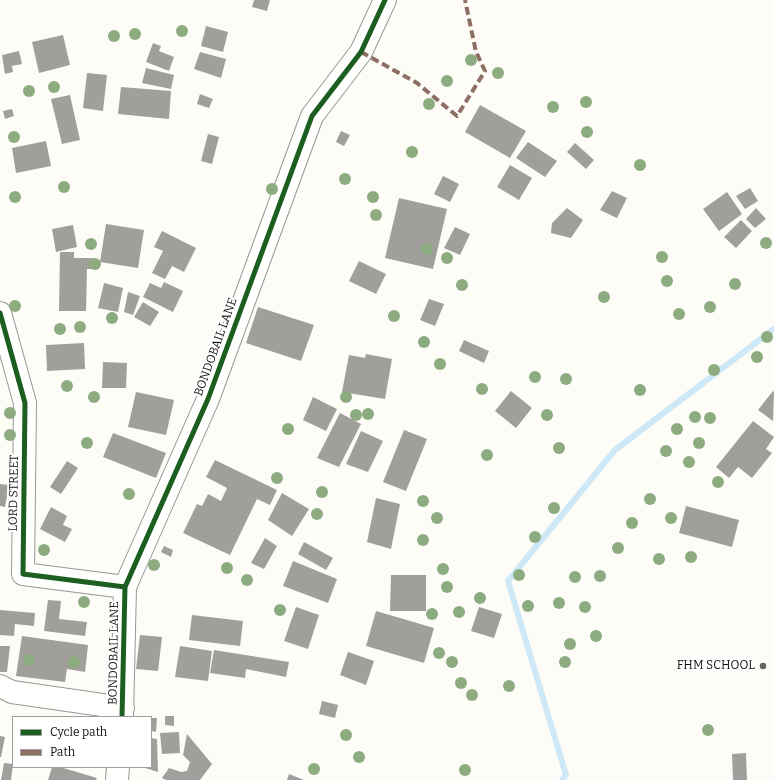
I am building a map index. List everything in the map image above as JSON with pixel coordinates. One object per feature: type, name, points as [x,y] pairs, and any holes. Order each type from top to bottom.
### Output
[{"type":"street","name":"BONDOBAIL LANE","points":[[122,712],[126,587],[208,399],[312,116],[361,52],[385,0]]},
{"type":"street","name":"LORD STREET","points":[[0,313],[25,403],[23,574],[126,587]]},
{"type":"street","points":[[0,686],[12,692],[122,712]]},
{"type":"street","points":[[117,780],[118,768]]},
{"type":"building","points":[[254,0],[270,0],[267,11],[252,7]]},
{"type":"building","points":[[206,26],[228,32],[223,52],[201,46]]},
{"type":"building","points":[[63,35],[70,65],[39,73],[32,42]]},
{"type":"building","points":[[153,43],[161,46],[159,51],[174,57],[169,71],[146,62]]},
{"type":"building","points":[[19,51],[22,64],[12,66],[13,72],[5,74],[2,55]]},
{"type":"building","points":[[200,52],[226,59],[221,78],[194,69]]},
{"type":"building","points":[[146,68],[174,75],[171,89],[142,83]]},
{"type":"building","points":[[87,73],[107,75],[103,111],[83,108]]},
{"type":"building","points":[[121,87],[171,91],[169,119],[118,114]]},
{"type":"building","points":[[200,94],[213,99],[209,108],[197,104]]},
{"type":"building","points":[[70,95],[80,140],[62,144],[51,99]]},
{"type":"building","points":[[480,105],[526,131],[510,158],[465,132]]},
{"type":"building","points":[[12,109],[14,116],[5,119],[3,111]]},
{"type":"building","points":[[341,131],[350,135],[344,146],[336,142]]},
{"type":"building","points":[[208,134],[219,137],[212,164],[201,161]]},
{"type":"building","points":[[46,141],[51,166],[16,173],[12,148]]},
{"type":"building","points":[[528,142],[557,161],[545,177],[516,158]]},
{"type":"building","points":[[575,143],[594,160],[586,169],[567,152]]},
{"type":"building","points":[[510,165],[532,178],[519,200],[497,187]]},
{"type":"building","points":[[443,176],[459,184],[450,202],[434,194]]},
{"type":"building","points":[[750,188],[758,201],[745,209],[736,196]]},
{"type":"building","points":[[612,191],[627,198],[617,218],[600,210]]},
{"type":"building","points":[[727,192],[742,214],[719,231],[703,209]]},
{"type":"building","points":[[399,198],[447,209],[433,269],[385,258]]},
{"type":"building","points":[[567,208],[583,220],[571,238],[551,233],[552,223]]},
{"type":"building","points":[[756,208],[766,219],[755,228],[746,219]]},
{"type":"building","points":[[741,220],[752,231],[736,248],[724,237]]},
{"type":"building","points":[[106,224],[144,230],[138,268],[100,262]]},
{"type":"building","points":[[73,225],[77,247],[56,252],[52,229]]},
{"type":"building","points":[[455,227],[470,234],[460,255],[444,248]]},
{"type":"building","points":[[162,231],[196,248],[184,272],[172,266],[165,279],[152,273],[163,251],[154,247]]},
{"type":"building","points":[[60,252],[74,252],[74,258],[93,258],[93,269],[87,269],[86,311],[59,311]]},
{"type":"building","points":[[359,261],[386,274],[376,294],[349,281]]},
{"type":"building","points":[[164,282],[183,291],[173,312],[143,297],[150,283],[161,288]]},
{"type":"building","points":[[104,283],[123,288],[118,312],[98,308]]},
{"type":"building","points":[[128,292],[140,296],[133,315],[124,312]]},
{"type":"building","points":[[429,299],[444,304],[435,326],[420,320]]},
{"type":"building","points":[[143,302],[159,312],[150,326],[134,317]]},
{"type":"building","points":[[258,307],[314,325],[301,361],[246,343]]},
{"type":"building","points":[[464,340],[489,351],[484,363],[459,351]]},
{"type":"building","points":[[84,343],[85,369],[47,371],[46,345]]},
{"type":"building","points":[[366,354],[392,359],[385,399],[342,392],[349,355],[365,358]]},
{"type":"building","points":[[103,362],[127,363],[126,388],[102,388]]},
{"type":"building","points":[[511,391],[532,408],[516,428],[495,411]]},
{"type":"building","points":[[773,391],[774,392],[773,421],[758,410]]},
{"type":"building","points":[[136,392],[174,400],[166,435],[128,427]]},
{"type":"building","points":[[313,397],[337,409],[326,431],[303,420]]},
{"type":"building","points":[[340,413],[361,424],[339,467],[317,458]]},
{"type":"building","points":[[753,421],[774,437],[766,449],[772,453],[752,478],[738,467],[729,478],[716,467]]},
{"type":"building","points":[[404,430],[427,439],[406,491],[383,482]]},
{"type":"building","points":[[361,431],[383,441],[368,472],[346,464]]},
{"type":"building","points":[[113,433],[166,453],[156,478],[103,457]]},
{"type":"building","points":[[215,460],[277,490],[270,505],[257,499],[230,555],[183,533],[197,504],[202,506],[208,494],[221,501],[227,488],[206,477]]},
{"type":"building","points":[[67,461],[78,468],[61,494],[50,487]]},
{"type":"building","points":[[0,484],[9,485],[5,507],[0,506]]},
{"type":"building","points":[[282,493],[309,509],[292,536],[268,520]]},
{"type":"building","points":[[376,498],[400,504],[391,549],[367,542]]},
{"type":"building","points":[[686,506],[739,520],[732,547],[679,533]]},
{"type":"building","points":[[51,507],[67,516],[63,525],[72,529],[65,542],[40,529]]},
{"type":"building","points":[[265,538],[277,546],[264,569],[251,563]]},
{"type":"building","points":[[304,542],[333,558],[326,570],[298,554]]},
{"type":"building","points":[[164,546],[173,550],[171,557],[161,552]]},
{"type":"building","points":[[293,561],[337,579],[328,603],[283,586]]},
{"type":"building","points":[[391,575],[426,575],[426,611],[390,611]]},
{"type":"building","points":[[48,600],[61,601],[59,619],[87,622],[85,636],[44,631]]},
{"type":"building","points":[[296,607],[319,615],[308,649],[284,641]]},
{"type":"building","points":[[479,607],[502,614],[494,638],[471,631]]},
{"type":"building","points":[[0,610],[35,613],[34,626],[15,624],[14,636],[0,635]]},
{"type":"building","points":[[376,611],[434,628],[424,663],[366,646]]},
{"type":"building","points":[[192,615],[243,621],[240,646],[189,640]]},
{"type":"building","points":[[140,635],[162,637],[158,671],[136,669]]},
{"type":"building","points":[[22,636],[88,645],[85,672],[67,669],[65,682],[16,676]]},
{"type":"building","points":[[0,646],[10,646],[7,672],[0,672]]},
{"type":"building","points":[[180,646],[212,651],[208,681],[175,677]]},
{"type":"building","points":[[214,650],[289,662],[286,677],[246,669],[245,678],[210,673]]},
{"type":"building","points":[[348,652],[374,661],[366,685],[340,675]]},
{"type":"building","points":[[322,701],[338,705],[335,718],[319,714]]},
{"type":"building","points":[[165,716],[174,716],[174,726],[165,725]]},
{"type":"building","points":[[152,718],[157,718],[156,732],[152,731]]},
{"type":"building","points":[[179,732],[180,753],[162,754],[160,733]]},
{"type":"building","points":[[187,734],[212,764],[200,780],[166,780],[162,778],[169,768],[181,772],[187,771],[190,762],[183,755]]},
{"type":"building","points":[[0,736],[5,737],[1,757],[0,757]]},
{"type":"building","points":[[152,738],[157,739],[158,772],[145,768],[152,768]]},
{"type":"building","points":[[746,753],[747,780],[733,780],[732,754]]},
{"type":"building","points":[[4,763],[12,764],[11,780],[1,780]]},
{"type":"building","points":[[52,768],[63,768],[97,778],[96,780],[48,780]]},
{"type":"building","points":[[289,774],[304,780],[287,780]]},
{"type":"waterway","points":[[562,780],[566,775],[508,581],[615,450],[774,329]]},
{"type":"marked path","points":[[361,52],[417,83],[457,116],[485,71],[476,52],[465,0]]},
{"type":"cycle path","points":[[122,716],[125,587],[208,399],[312,116],[361,52],[385,0]]},
{"type":"cycle path","points":[[0,313],[25,403],[23,574],[125,587]]},
{"type":"place","name":"FHM SCHOOL","points":[[763,666]]}]
